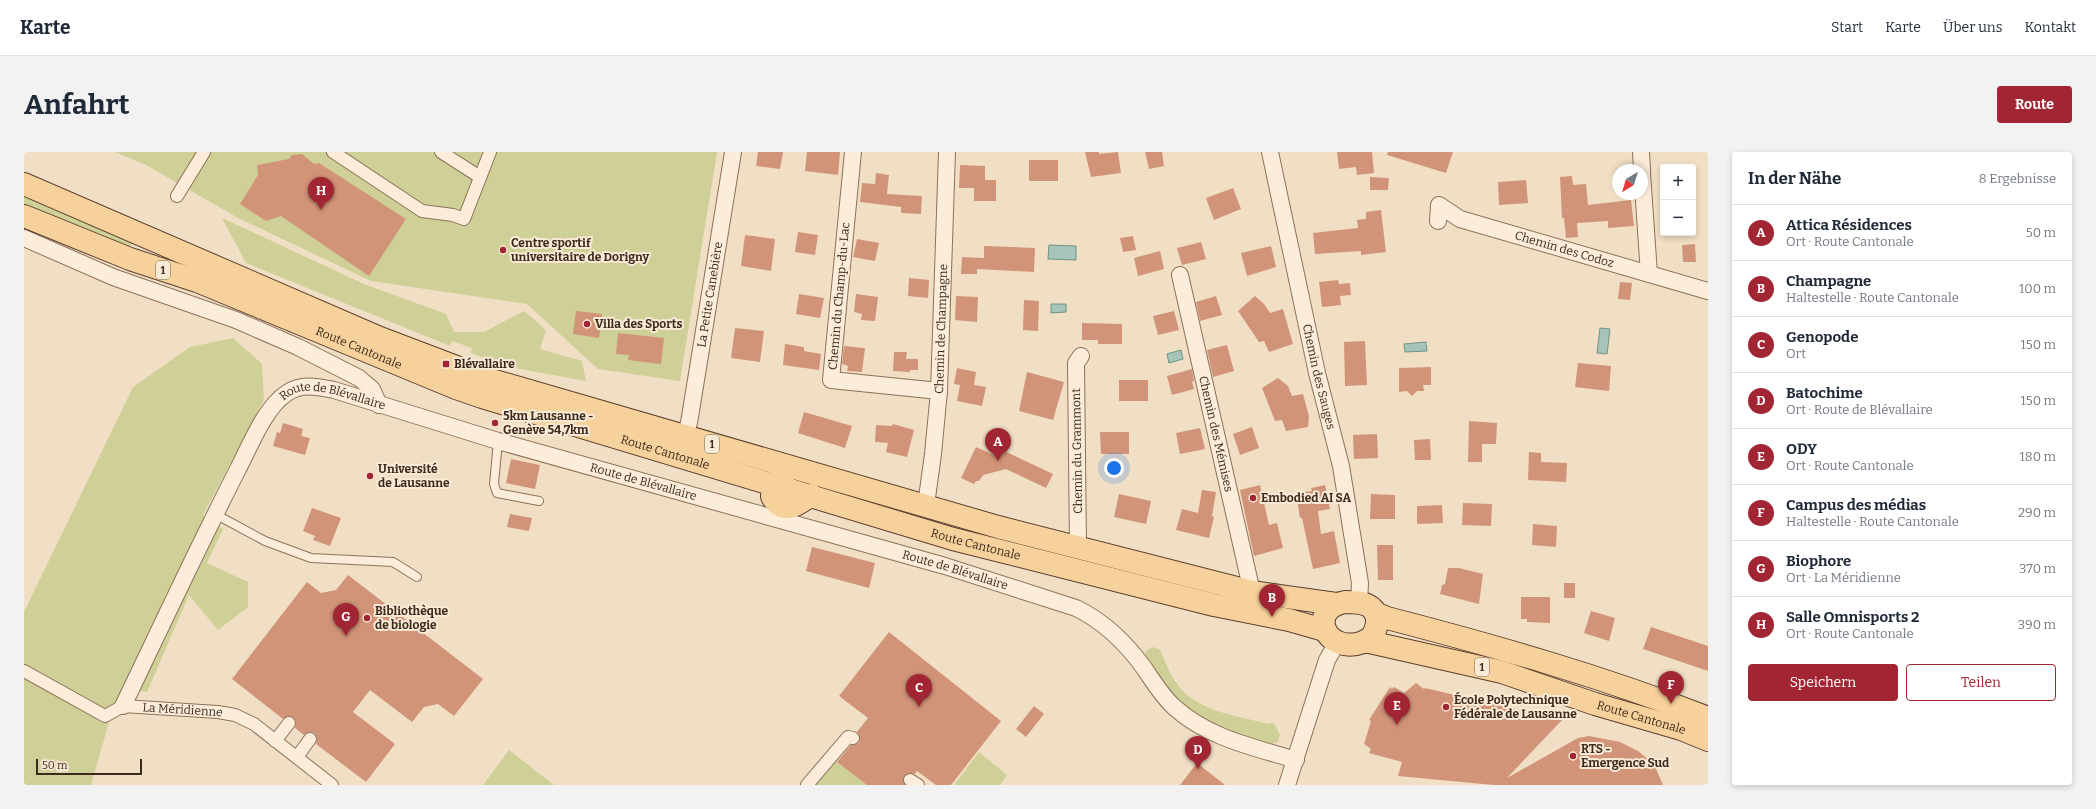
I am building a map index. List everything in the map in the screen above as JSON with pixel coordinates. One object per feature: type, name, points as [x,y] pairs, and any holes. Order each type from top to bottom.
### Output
[{"type":"main road","name":"1","points":[[24,184],[164,243]]},
{"type":"main road","name":"Route Cantonale","points":[[24,216],[130,260],[197,281],[456,388],[953,539],[1214,605],[1289,620],[1331,637]]},
{"type":"main road","name":"Route Cantonale","points":[[164,243],[380,338],[488,379],[992,525],[1078,548],[1252,592],[1336,604]]},
{"type":"main road","points":[[130,260],[134,249],[139,245],[164,243]]},
{"type":"main road","points":[[776,485],[782,475],[789,474],[831,485],[860,486]]},
{"type":"main road","points":[[1336,604],[1367,608],[1377,621],[1375,632],[1365,642],[1346,645],[1331,637],[1324,616],[1330,608],[1336,604]]},
{"type":"main road","name":"Route Cantonale","points":[[1367,608],[1387,618],[1561,666],[1708,718]]},
{"type":"main road","name":"Route Cantonale","points":[[1365,642],[1502,672],[1595,704],[1681,729],[1708,740]]},
{"type":"street","points":[[177,196],[204,152]]},
{"type":"street","points":[[332,152],[422,211],[453,215],[464,219],[490,152]]},
{"type":"street","points":[[441,152],[480,177]]},
{"type":"street","name":"La Petite Canebière","points":[[684,436],[689,423],[733,152]]},
{"type":"street","name":"Chemin du Champ-du-Lac","points":[[853,152],[831,380],[939,391]]},
{"type":"street","name":"Chemin de Champagne","points":[[926,505],[934,454],[939,391],[947,152]]},
{"type":"street","name":"Chemin des Sauges","points":[[1270,152],[1317,373],[1341,466],[1360,583],[1367,608]]},
{"type":"street","points":[[1641,152],[1642,164]]},
{"type":"street","points":[[1644,200],[1649,274]]},
{"type":"street","name":"Chemin des Codoz","points":[[1438,221],[1439,206],[1460,219],[1708,291]]},
{"type":"street","points":[[24,238],[113,277],[236,320],[298,346],[359,378],[372,389],[379,404]]},
{"type":"street","name":"Chemin des Mémises","points":[[1180,276],[1252,592]]},
{"type":"street","name":"Chemin du Grammont","points":[[1078,548],[1076,363],[1081,356]]},
{"type":"street","name":"Route de Blévallaire","points":[[123,706],[215,514],[264,420],[279,399],[288,392],[299,387],[313,386],[334,390],[498,441],[945,566],[1076,608],[1092,616],[1129,648],[1166,699],[1194,723],[1220,736],[1296,760]]},
{"type":"street","points":[[1287,785],[1327,660],[1331,637]]},
{"type":"street","points":[[24,671],[105,716],[123,706]]},
{"type":"street","name":"La Méridienne","points":[[123,706],[228,714],[254,724],[332,785]]},
{"type":"street","points":[[275,741],[289,723]]},
{"type":"street","points":[[807,785],[848,737],[853,738]]},
{"type":"street","points":[[297,757],[310,739]]},
{"type":"lane","points":[[498,441],[494,484],[497,493],[539,501]]},
{"type":"lane","points":[[215,514],[265,541],[311,558],[393,562],[417,577]]},
{"type":"green space","name":"Centre sportif universitaire de Dorigny","points":[[115,152],[717,152],[680,381],[598,369],[527,304],[371,281],[238,218],[146,165]]},
{"type":"green space","points":[[24,192],[136,241],[129,247],[24,210]]},
{"type":"green space","points":[[222,218],[364,284],[446,314],[454,332],[484,332],[524,311],[546,330],[540,349],[582,361],[586,381],[504,366],[471,353],[472,348],[452,341],[450,346],[246,263]]},
{"type":"green space","points":[[233,338],[262,364],[264,400],[203,515],[223,529],[207,563],[248,582],[248,607],[218,630],[189,595],[147,692],[122,688],[110,719],[91,785],[24,785],[24,612],[133,387],[190,347]]},
{"type":"green space","points":[[1153,647],[1160,650],[1175,681],[1193,700],[1229,715],[1268,724],[1274,723],[1280,735],[1277,743],[1264,743],[1236,736],[1208,723],[1185,707],[1166,689],[1144,656],[1147,650]]},
{"type":"green space","points":[[509,750],[554,785],[483,785]]},
{"type":"green space","points":[[979,752],[1007,775],[1000,785],[954,785]]},
{"type":"green space","points":[[835,760],[867,785],[807,785]]},
{"type":"shaded area","points":[[1049,245],[1076,246],[1076,260],[1048,259]]},
{"type":"shaded area","points":[[1051,304],[1066,304],[1066,312],[1051,313]]},
{"type":"shaded area","points":[[1600,328],[1610,329],[1607,354],[1597,353]]},
{"type":"shaded area","points":[[1426,342],[1427,351],[1405,352],[1404,344]]},
{"type":"shaded area","points":[[1181,350],[1183,359],[1169,363],[1167,354]]},
{"type":"building","points":[[758,152],[783,152],[780,169],[756,166]]},
{"type":"building","points":[[807,152],[840,152],[838,175],[805,171]]},
{"type":"building","points":[[1085,152],[1099,152],[1099,154],[1118,152],[1121,173],[1091,177]]},
{"type":"building","points":[[1145,152],[1162,152],[1164,166],[1149,169]]},
{"type":"building","points":[[1337,152],[1372,152],[1374,173],[1357,175],[1356,167],[1339,169]]},
{"type":"building","points":[[1388,152],[1453,152],[1446,173],[1387,155]]},
{"type":"building","points":[[302,154],[314,164],[319,163],[406,219],[369,276],[281,216],[266,221],[240,204],[258,175],[257,165],[289,159],[292,155]]},
{"type":"building","points":[[1029,160],[1058,160],[1058,181],[1029,181]]},
{"type":"building","points":[[960,165],[985,166],[985,180],[996,180],[996,201],[974,201],[974,188],[959,188]]},
{"type":"building","points":[[876,173],[889,175],[887,194],[922,196],[921,214],[901,213],[901,207],[860,202],[862,183],[875,184]]},
{"type":"building","points":[[1572,176],[1573,185],[1586,184],[1588,205],[1631,200],[1634,226],[1608,228],[1608,221],[1577,223],[1578,237],[1566,238],[1564,218],[1562,218],[1560,177]]},
{"type":"building","points":[[1370,177],[1389,178],[1388,190],[1370,190]]},
{"type":"building","points":[[1526,180],[1528,203],[1499,205],[1498,182]]},
{"type":"building","points":[[1233,188],[1241,209],[1214,220],[1206,198]]},
{"type":"building","points":[[1381,210],[1386,252],[1361,255],[1361,251],[1315,254],[1313,233],[1358,228],[1357,220],[1366,219],[1366,212]]},
{"type":"building","points":[[798,232],[818,235],[815,255],[795,252]]},
{"type":"building","points":[[745,235],[775,239],[771,271],[741,266]]},
{"type":"building","points":[[1133,236],[1136,250],[1123,252],[1120,238]]},
{"type":"building","points":[[857,239],[879,243],[875,261],[853,257]]},
{"type":"building","points":[[1201,242],[1206,259],[1182,265],[1177,248]]},
{"type":"building","points":[[1695,244],[1696,262],[1683,262],[1682,245]]},
{"type":"building","points":[[984,246],[1035,248],[1034,272],[977,269],[977,274],[961,274],[962,257],[984,258]]},
{"type":"building","points":[[1271,246],[1276,267],[1247,276],[1241,253]]},
{"type":"building","points":[[1160,251],[1164,269],[1138,276],[1134,258]]},
{"type":"building","points":[[909,278],[929,280],[928,298],[908,296]]},
{"type":"building","points":[[1338,280],[1339,284],[1350,283],[1351,295],[1340,296],[1341,305],[1322,307],[1319,282]]},
{"type":"building","points":[[1620,282],[1632,283],[1630,300],[1618,299]]},
{"type":"building","points":[[799,294],[824,298],[820,318],[796,314]]},
{"type":"building","points":[[856,294],[878,297],[875,321],[861,320],[862,314],[854,312]]},
{"type":"building","points":[[956,296],[978,297],[977,322],[955,320]]},
{"type":"building","points":[[1216,296],[1222,315],[1200,321],[1196,302]]},
{"type":"building","points":[[1255,296],[1264,304],[1270,313],[1283,309],[1293,344],[1269,352],[1264,341],[1259,342],[1238,311]]},
{"type":"building","points":[[1024,300],[1039,301],[1038,331],[1023,330]]},
{"type":"building","name":"Villa des Sports","points":[[576,311],[602,314],[599,338],[573,334]]},
{"type":"building","points":[[1174,311],[1179,330],[1158,335],[1153,316]]},
{"type":"building","points":[[1082,323],[1122,324],[1122,344],[1098,344],[1098,340],[1082,340]]},
{"type":"building","points":[[735,328],[764,331],[760,362],[731,358]]},
{"type":"building","points":[[618,333],[664,338],[661,364],[628,360],[629,355],[616,354]]},
{"type":"building","points":[[1365,341],[1367,385],[1345,386],[1344,342]]},
{"type":"building","points":[[785,344],[804,347],[804,351],[821,354],[819,370],[783,365]]},
{"type":"building","points":[[1227,345],[1234,371],[1213,377],[1207,350]]},
{"type":"building","points":[[844,346],[865,348],[862,372],[847,371],[848,366],[842,364]]},
{"type":"building","points":[[894,352],[907,352],[906,359],[918,359],[918,370],[910,370],[910,372],[893,371]]},
{"type":"building","points":[[1578,363],[1611,366],[1609,391],[1575,387]]},
{"type":"building","points":[[1431,367],[1431,385],[1423,385],[1424,391],[1417,391],[1412,396],[1407,391],[1399,392],[1399,368]]},
{"type":"building","points":[[957,368],[976,372],[974,385],[986,387],[982,406],[957,401],[960,385],[954,384]]},
{"type":"building","points":[[1192,369],[1194,381],[1192,382],[1194,389],[1172,395],[1167,376]]},
{"type":"building","points":[[1027,372],[1064,382],[1053,420],[1019,411]]},
{"type":"building","points":[[1278,378],[1288,386],[1292,396],[1303,394],[1309,416],[1308,427],[1286,431],[1282,420],[1275,421],[1262,388]]},
{"type":"building","points":[[1119,380],[1148,380],[1148,401],[1119,401]]},
{"type":"building","points":[[804,412],[852,426],[845,448],[798,433]]},
{"type":"building","points":[[1469,421],[1497,423],[1496,444],[1482,444],[1482,462],[1468,462]]},
{"type":"building","points":[[283,423],[303,429],[301,436],[310,438],[305,455],[273,446],[277,432],[280,433]]},
{"type":"building","points":[[893,424],[914,430],[907,457],[886,452],[888,443],[875,442],[876,425],[892,426]]},
{"type":"building","points":[[1252,427],[1259,448],[1240,455],[1233,434]]},
{"type":"building","points":[[1200,428],[1205,449],[1180,454],[1176,433]]},
{"type":"building","points":[[1100,432],[1129,432],[1129,454],[1101,454]]},
{"type":"building","points":[[1377,434],[1378,458],[1354,459],[1353,435]]},
{"type":"building","points":[[1430,439],[1431,460],[1415,460],[1414,440]]},
{"type":"building","points":[[994,446],[1053,474],[1046,488],[1006,469],[983,475],[979,481],[976,481],[974,484],[961,478],[976,447],[991,454]]},
{"type":"building","points":[[1529,452],[1541,453],[1541,462],[1567,463],[1566,482],[1528,480]]},
{"type":"building","points":[[511,459],[540,465],[535,489],[506,483]]},
{"type":"building","points":[[1260,485],[1269,525],[1277,523],[1283,548],[1254,556],[1240,490]]},
{"type":"building","points":[[1325,485],[1330,509],[1318,511],[1321,534],[1334,531],[1340,563],[1313,569],[1302,518],[1300,518],[1296,493],[1312,491],[1311,488]]},
{"type":"building","points":[[1202,490],[1216,492],[1212,516],[1214,517],[1209,538],[1176,530],[1182,509],[1198,513]]},
{"type":"building","points":[[1119,494],[1151,501],[1146,524],[1114,517]]},
{"type":"building","points":[[1371,494],[1395,495],[1395,519],[1370,519]]},
{"type":"building","points":[[1463,503],[1492,504],[1491,526],[1462,525]]},
{"type":"building","points":[[1442,505],[1443,523],[1417,524],[1417,506]]},
{"type":"building","points":[[312,508],[341,518],[330,546],[313,540],[315,536],[303,531]]},
{"type":"building","points":[[510,514],[532,518],[529,531],[507,527]]},
{"type":"building","points":[[1533,524],[1557,526],[1556,547],[1532,545]]},
{"type":"building","points":[[1377,545],[1393,545],[1393,580],[1378,580]]},
{"type":"building","points":[[812,547],[875,563],[869,588],[806,571]]},
{"type":"building","points":[[1448,568],[1459,568],[1483,574],[1479,604],[1440,594],[1442,585],[1445,584]]},
{"type":"building","points":[[348,575],[483,679],[454,716],[438,704],[424,707],[412,722],[370,690],[353,712],[395,744],[366,782],[316,744],[317,739],[315,733],[310,732],[304,735],[295,728],[296,721],[293,717],[287,716],[283,719],[232,679],[307,582],[321,593],[336,590]]},
{"type":"building","points":[[1564,583],[1575,583],[1575,598],[1564,598]]},
{"type":"building","points":[[1521,597],[1550,597],[1550,623],[1527,622],[1527,619],[1521,619]]},
{"type":"building","points":[[1591,611],[1615,618],[1609,641],[1584,633]]},
{"type":"building","points":[[1651,627],[1708,646],[1708,671],[1643,649]]},
{"type":"building","points":[[889,632],[1001,721],[951,785],[936,785],[917,771],[915,774],[910,773],[904,776],[903,780],[905,785],[867,785],[837,762],[851,745],[859,743],[860,736],[857,732],[868,718],[839,696]]},
{"type":"building","points":[[1416,683],[1424,689],[1562,720],[1507,778],[1578,738],[1589,736],[1620,742],[1638,751],[1654,764],[1663,785],[1494,785],[1398,776],[1402,762],[1369,753],[1371,749],[1364,744],[1371,721],[1369,720],[1390,687],[1392,689],[1394,687],[1404,693]]},
{"type":"building","points":[[1034,706],[1044,714],[1026,737],[1016,729]]},
{"type":"building","points":[[1197,763],[1225,785],[1180,785]]},
{"type":"place","name":"Salle Omnisports 2","points":[[321,210]]},
{"type":"place","name":"Centre sportif universitaire de Dorigny","points":[[503,250]]},
{"type":"place","name":"Villa des Sports","points":[[587,324]]},
{"type":"place","name":"Blévallaire","points":[[446,364]]},
{"type":"place","name":"5km Lausanne - Genève 54,7km","points":[[495,423]]},
{"type":"place","name":"Attica Résidences","points":[[998,461]]},
{"type":"place","name":"Université de Lausanne","points":[[370,476]]},
{"type":"place","name":"Embodied AI SA","points":[[1253,498]]},
{"type":"place","name":"Champagne","points":[[1272,617]]},
{"type":"place","name":"Bibliothèque de biologie","points":[[367,618]]},
{"type":"place","name":"Biophore","points":[[346,636]]},
{"type":"place","name":"Campus des médias","points":[[1671,704]]},
{"type":"place","name":"Genopode","points":[[919,707]]},
{"type":"place","name":"École Polytechnique Fédérale de Lausanne","points":[[1446,707]]},
{"type":"place","name":"ODY","points":[[1397,725]]},
{"type":"place","name":"RTS - Emergence Sud","points":[[1573,756]]},
{"type":"place","name":"Batochime","points":[[1198,769]]}]
